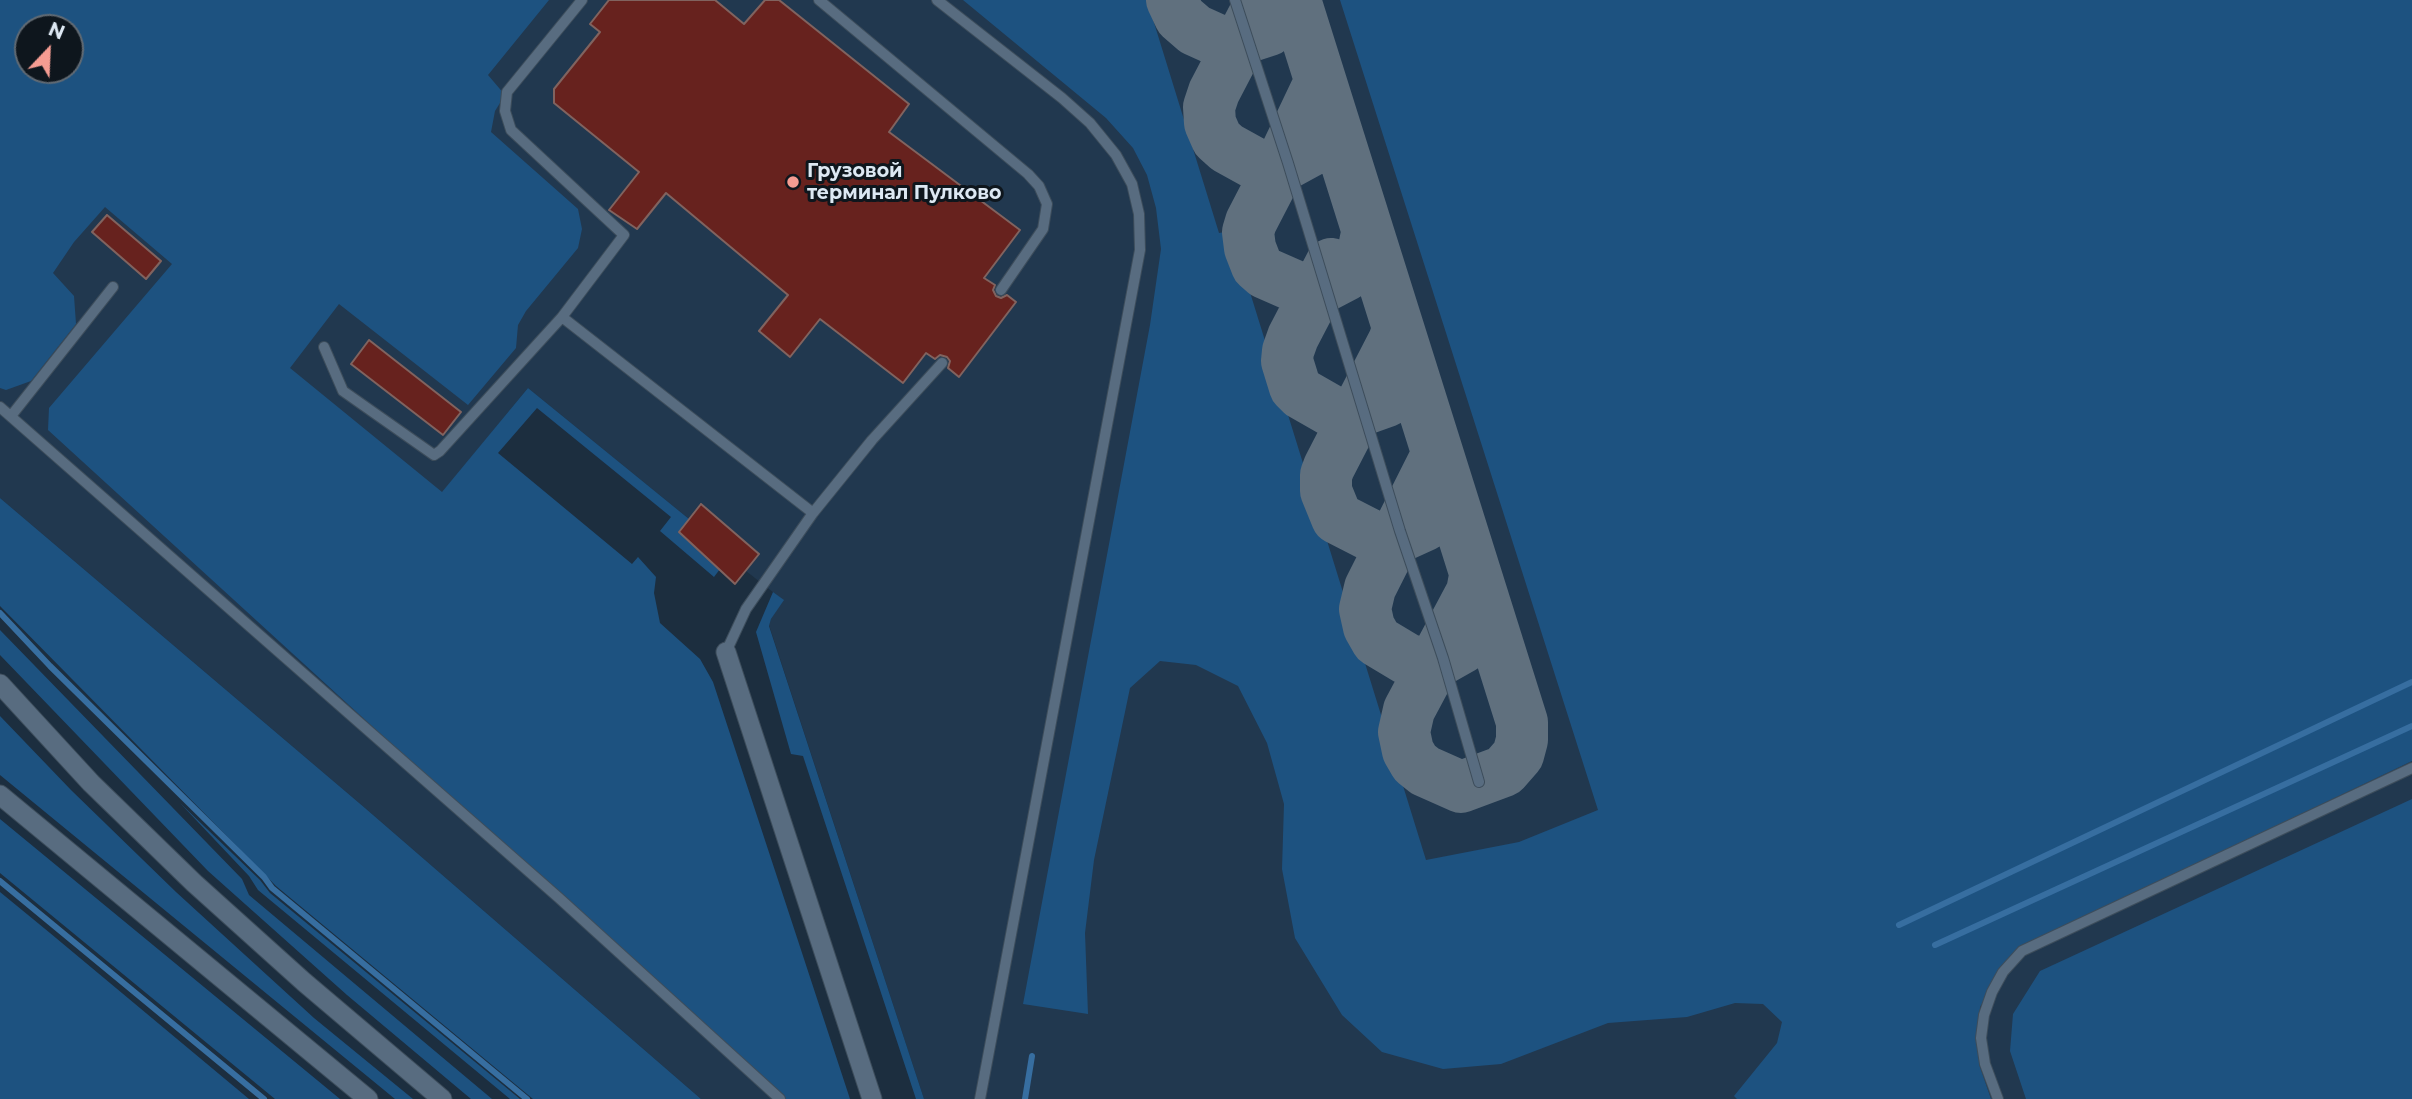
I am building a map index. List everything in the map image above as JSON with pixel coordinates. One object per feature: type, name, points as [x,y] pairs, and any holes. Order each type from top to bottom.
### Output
[{"type":"main road","points":[[726,652],[872,1099]]},
{"type":"main road","points":[[0,684],[91,783],[194,883],[304,982],[442,1099]]},
{"type":"main road","points":[[0,795],[368,1099]]},
{"type":"lane","points":[[324,347],[343,391],[434,455],[562,317],[624,235],[512,130],[505,111],[507,92],[582,0]]},
{"type":"lane","points":[[819,0],[1039,186],[1046,204],[1043,229],[1001,289]]},
{"type":"lane","points":[[937,0],[1090,123],[1116,155],[1132,184],[1139,214],[1140,250],[980,1099]]},
{"type":"lane","points":[[1235,0],[1304,214],[1400,531],[1443,657],[1479,782]]},
{"type":"lane","points":[[11,416],[113,287]]},
{"type":"lane","points":[[562,317],[813,513]]},
{"type":"lane","points":[[726,652],[746,609],[813,513],[872,440],[942,363]]},
{"type":"lane","points":[[0,407],[559,898],[780,1099]]},
{"type":"lane","points":[[1998,1099],[1985,1064],[1981,1038],[1984,1015],[2003,972],[2022,951],[2412,768]]},
{"type":"shaded area","points":[[0,0],[2412,0],[2412,1099],[924,1099],[769,625],[783,600],[746,571],[758,553],[702,505],[689,519],[528,388],[442,493],[815,1099],[701,1099],[365,808],[0,498]]},
{"type":"shaded area","points":[[0,0],[549,0],[488,75],[505,95],[495,111],[491,132],[578,209],[582,229],[578,248],[526,311],[518,325],[516,348],[468,405],[339,304],[290,368],[442,492],[528,388],[689,519],[679,532],[720,569],[714,577],[660,531],[671,517],[537,408],[498,453],[632,564],[638,557],[656,577],[654,593],[660,623],[700,659],[713,682],[850,1099],[780,1099],[48,430],[49,408],[172,264],[105,207],[74,242],[53,273],[74,296],[76,324],[31,381],[6,390],[0,388]]},
{"type":"shaded area","points":[[963,0],[1147,0],[1219,233],[1231,231],[1426,860],[1519,842],[1598,810],[1340,0],[2412,0],[2412,761],[2015,951],[1980,1007],[1979,1064],[1991,1099],[1737,1099],[1734,1096],[1777,1043],[1782,1022],[1763,1004],[1735,1003],[1687,1017],[1608,1023],[1501,1064],[1443,1069],[1382,1052],[1342,1015],[1295,938],[1282,869],[1284,804],[1267,743],[1238,686],[1196,665],[1160,661],[1130,688],[1094,860],[1085,933],[1088,1014],[1023,1004],[1150,325],[1161,249],[1156,208],[1147,175],[1133,148],[1106,118]]},
{"type":"shaded area","points":[[0,498],[365,808],[701,1099],[533,1099],[276,886],[0,606]]},
{"type":"shaded area","points":[[773,592],[784,600],[769,626],[924,1099],[916,1099],[803,756],[791,754],[756,632]]},
{"type":"shaded area","points":[[0,630],[242,879],[249,895],[492,1099],[471,1099],[347,995],[208,871],[0,655]]},
{"type":"shaded area","points":[[0,716],[71,790],[176,892],[314,1018],[413,1099],[395,1099],[0,775]]},
{"type":"shaded area","points":[[2412,799],[2412,1099],[2026,1099],[2010,1051],[2013,1014],[2040,971]]},
{"type":"shaded area","points":[[180,803],[260,880],[270,893],[520,1099],[510,1099],[258,890],[249,876]]},
{"type":"shaded area","points":[[0,819],[340,1099],[275,1099],[0,873]]},
{"type":"shaded area","points":[[0,892],[50,933],[249,1099],[0,1099]]},
{"type":"building","name":"Грузовой терминал Пулково","points":[[609,0],[715,0],[744,24],[765,0],[779,0],[909,104],[889,132],[1020,230],[984,278],[995,285],[993,290],[996,296],[1001,298],[1007,295],[1016,302],[959,377],[948,368],[950,361],[947,357],[940,355],[935,359],[926,353],[903,383],[820,319],[790,357],[759,331],[788,295],[666,193],[637,229],[609,210],[639,172],[554,103],[554,89],[600,32],[590,24]]},
{"type":"building","points":[[107,215],[161,261],[146,279],[92,232]]},
{"type":"building","points":[[369,340],[461,412],[443,435],[351,364]]},
{"type":"building","points":[[701,504],[759,554],[735,584],[679,532]]},
{"type":"waterway","points":[[0,613],[272,888],[527,1099]]},
{"type":"waterway","points":[[1899,925],[2412,682]]},
{"type":"waterway","points":[[1935,945],[2412,726]]},
{"type":"waterway","points":[[0,881],[264,1099]]},
{"type":"waterway","points":[[1025,1099],[1032,1056]]},
{"type":"taxiway","points":[[1172,0],[1180,17],[1195,30],[1226,44],[1269,30]]},
{"type":"taxiway","points":[[1262,0],[1214,92],[1209,107],[1210,123],[1217,139],[1227,148],[1265,169],[1288,163],[1310,151]]},
{"type":"taxiway","points":[[1295,0],[1522,722],[1522,740],[1518,755],[1504,771],[1461,787],[1425,771],[1415,763],[1408,751],[1404,732],[1409,710],[1472,592],[1475,576]]},
{"type":"taxiway","points":[[1320,82],[1251,222],[1248,232],[1250,248],[1257,266],[1265,273],[1306,291],[1325,286],[1355,268],[1362,258],[1367,233]]},
{"type":"taxiway","points":[[1331,264],[1288,351],[1287,361],[1295,387],[1302,394],[1345,416],[1387,401]]},
{"type":"taxiway","points":[[1398,329],[1329,467],[1326,491],[1337,518],[1380,540],[1403,535],[1425,525]]},
{"type":"taxiway","points":[[1437,455],[1370,588],[1365,609],[1369,627],[1377,641],[1407,659],[1420,663],[1440,660],[1463,647]]},
{"type":"place","name":"Грузовой терминал Пулково","points":[[793,182]]}]
